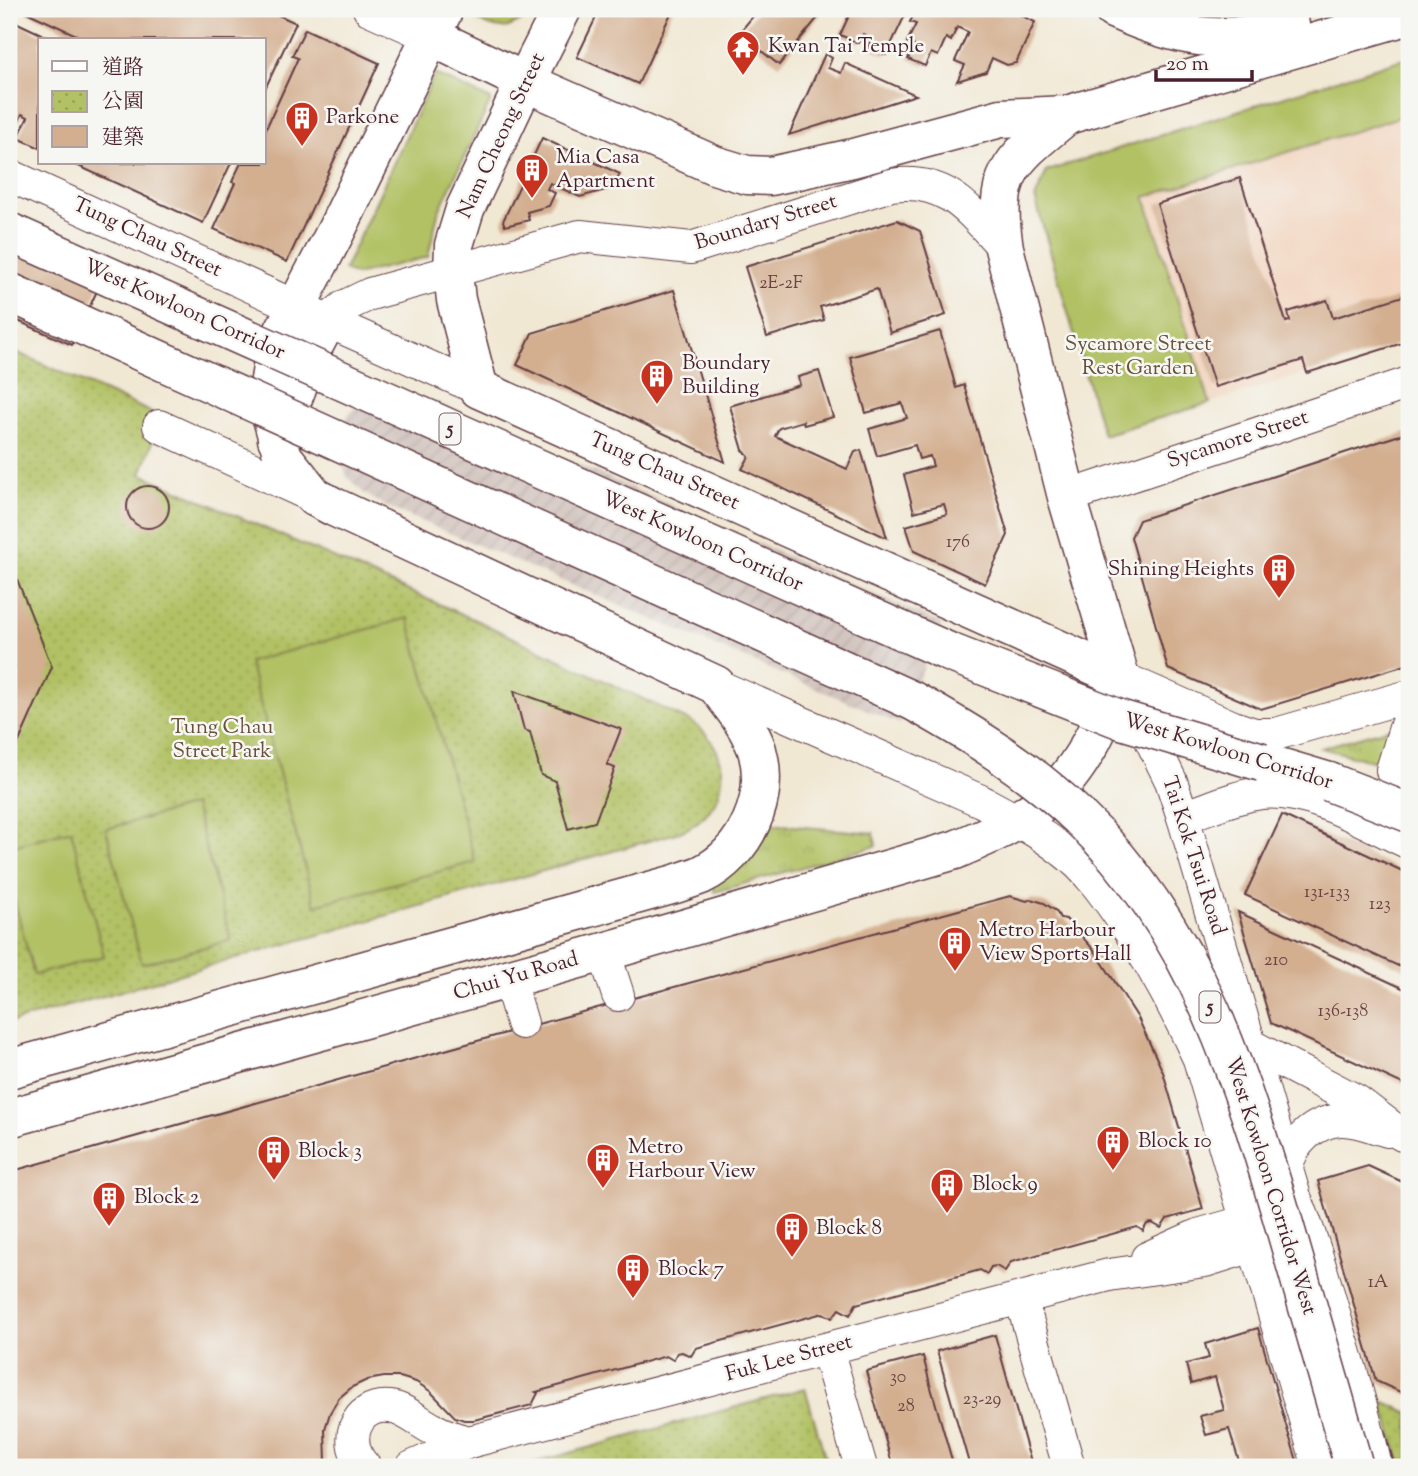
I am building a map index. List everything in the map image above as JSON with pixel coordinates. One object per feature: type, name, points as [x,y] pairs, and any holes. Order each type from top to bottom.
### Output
[{"type":"main road","name":"Nam Cheong Street","points":[[480,388],[456,300],[454,245],[460,223],[562,9]]},
{"type":"main road","points":[[1113,9],[1171,32],[1220,38],[1274,30],[1342,9]]},
{"type":"main road","name":"Boundary Street","points":[[437,22],[525,82],[714,165],[747,175],[771,176],[853,158],[1001,118],[1067,115],[1409,15]]},
{"type":"main road","points":[[9,1069],[590,909],[702,874],[725,859],[744,838],[756,812],[761,784],[757,750],[742,719],[716,685],[315,497],[283,457],[277,439],[312,349],[312,314],[437,22]]},
{"type":"main road","name":"Boundary Street","points":[[1003,181],[1027,148],[1067,115]]},
{"type":"main road","name":"Tai Kok Tsui Road","points":[[1003,181],[999,216],[1004,248],[1067,497],[1120,677]]},
{"type":"main road","name":"West Kowloon Corridor","points":[[9,232],[1006,676],[1122,720],[1329,782],[1409,813]]},
{"type":"main road","name":"West Kowloon Corridor West","points":[[9,292],[872,681],[955,724],[1039,781],[1079,816],[1119,859],[1149,898],[1178,942],[1208,1004],[1246,1099],[1354,1467]]},
{"type":"main road","name":"Tung Chau Street","points":[[480,388],[1120,677]]},
{"type":"main road","name":"Chui Yu Road","points":[[9,1118],[509,979],[955,850],[988,836],[1045,801],[1080,759],[1104,716],[1120,677]]},
{"type":"main road","points":[[1329,782],[1409,796]]},
{"type":"street","points":[[369,9],[437,22]]},
{"type":"street","name":"Tung Chau Street","points":[[9,175],[480,388]]},
{"type":"street","name":"Boundary Street","points":[[312,314],[580,236],[691,248],[891,185],[909,183],[926,186],[964,204]]},
{"type":"street","name":"Tai Kok Tsui Road","points":[[964,204],[1004,248]]},
{"type":"street","name":"Sycamore Street","points":[[1067,497],[1409,383]]},
{"type":"street","points":[[159,426],[315,497]]},
{"type":"street","name":"Tung Chau Street","points":[[1120,677],[1254,734],[1276,734],[1409,696]]},
{"type":"street","name":"Tai Kok Tsui Road","points":[[1120,677],[1171,781],[1183,817],[1295,1197],[1317,1254],[1366,1423],[1376,1467]]},
{"type":"street","points":[[716,685],[981,801],[1017,820],[1065,852],[1093,879],[1140,946],[1172,1000],[1199,1059],[1319,1467]]},
{"type":"street","points":[[1409,721],[1392,770],[1402,811],[1409,822]]},
{"type":"street","points":[[1183,817],[1259,793],[1282,792],[1315,800],[1409,844]]},
{"type":"street","points":[[604,952],[618,995]]},
{"type":"street","points":[[509,979],[522,1023]]},
{"type":"street","points":[[1250,1045],[1357,1101],[1406,1137]]},
{"type":"street","points":[[1287,1167],[1295,1146],[1304,1136],[1327,1123],[1341,1120],[1354,1122],[1406,1137]]},
{"type":"street","name":"Fuk Lee Street","points":[[412,1467],[468,1442],[1109,1275],[1198,1236],[1251,1234],[1270,1241],[1289,1229],[1294,1219],[1295,1197]]},
{"type":"street","points":[[1021,1298],[1069,1467]]},
{"type":"street","points":[[827,1349],[861,1467]]},
{"type":"street","points":[[364,1467],[353,1448],[354,1431],[365,1414],[383,1407],[402,1410],[434,1430],[468,1442]]},
{"type":"shaded area","points":[[1409,114],[1409,341],[1210,403],[1145,197]]},
{"type":"shaded area","points":[[366,398],[436,402],[942,624],[900,724],[385,506],[364,493],[348,478],[338,456],[339,435],[349,413]]},
{"type":"green space","points":[[472,9],[537,9],[530,18],[498,28],[469,15]]},
{"type":"green space","name":"Sycamore Street Rest Garden","points":[[1409,57],[1409,114],[1145,197],[1210,403],[1103,435],[1035,198],[1047,171]]},
{"type":"green space","points":[[435,74],[491,100],[438,213],[428,257],[356,275],[344,270]]},
{"type":"green space","name":"Tung Chau Street Park","points":[[9,349],[162,417],[141,474],[482,623],[692,722],[706,735],[716,750],[721,765],[722,781],[710,810],[680,832],[9,1023]]},
{"type":"green space","points":[[408,618],[475,862],[315,905],[249,662]]},
{"type":"green space","points":[[1397,726],[1380,763],[1321,748]]},
{"type":"green space","points":[[194,805],[231,940],[142,964],[106,829]]},
{"type":"green space","points":[[770,824],[874,833],[876,846],[715,892],[712,883]]},
{"type":"green space","points":[[71,830],[104,956],[34,975],[9,880],[9,847]]},
{"type":"green space","points":[[805,1388],[828,1467],[519,1467]]},
{"type":"green space","points":[[1382,1401],[1409,1413],[1409,1467],[1401,1467]]},
{"type":"building","points":[[20,9],[265,9],[296,23],[266,87],[266,38],[83,38]]},
{"type":"building","points":[[600,9],[673,9],[638,84],[577,57]]},
{"type":"building","points":[[759,9],[825,9],[779,65],[739,33]]},
{"type":"building","points":[[852,9],[908,9],[886,55],[868,47],[872,39],[863,34],[858,43],[840,35]]},
{"type":"building","points":[[917,9],[1007,9],[1035,22],[1016,63],[1007,65],[992,58],[986,72],[957,81],[965,65],[955,61],[968,32],[957,27],[951,41],[946,38],[938,56],[931,53],[925,66],[908,59],[914,46],[907,42],[916,24],[910,22]]},
{"type":"building","points":[[9,19],[50,38],[38,38],[38,147],[18,138],[28,117],[22,114],[12,135],[9,133]]},
{"type":"building","name":"Parkone","points":[[305,29],[379,63],[287,262],[214,229],[241,164],[266,164],[266,129],[298,58],[292,56]]},
{"type":"building","points":[[825,54],[832,58],[828,68],[841,73],[845,63],[916,95],[789,135]]},
{"type":"building","points":[[542,138],[620,174],[613,188],[580,197],[550,183],[547,189],[555,193],[549,206],[527,212],[529,220],[505,226],[503,221]]},
{"type":"building","points":[[74,164],[231,164],[203,223]]},
{"type":"building","points":[[1240,178],[1286,322],[1290,321],[1288,312],[1327,300],[1333,318],[1409,294],[1409,341],[1307,373],[1303,360],[1215,387],[1157,204]]},
{"type":"building","points":[[897,220],[920,231],[946,315],[890,333],[877,289],[820,307],[824,320],[767,337],[745,267]]},
{"type":"building","points":[[9,228],[108,267],[72,345],[9,317]]},
{"type":"building","name":"Boundary Building","points":[[674,290],[725,462],[517,365],[532,333]]},
{"type":"building","points":[[940,331],[956,388],[964,385],[1008,535],[985,584],[914,551],[906,526],[947,514],[944,504],[914,512],[904,475],[933,466],[930,456],[919,459],[915,445],[877,456],[869,429],[907,418],[902,403],[866,413],[850,357]]},
{"type":"building","points":[[819,371],[833,417],[779,428],[775,436],[847,469],[855,452],[861,450],[887,538],[742,469],[749,457],[743,450],[730,406],[800,385],[798,377]]},
{"type":"building","name":"Shining Heights","points":[[1409,432],[1409,664],[1261,709],[1168,669],[1131,537],[1139,520]]},
{"type":"building","points":[[148,486],[163,492],[169,507],[163,522],[148,528],[133,522],[127,507],[133,492]]},
{"type":"building","points":[[9,559],[52,667],[9,764],[9,680],[15,666],[9,650]]},
{"type":"building","points":[[514,691],[621,729],[607,765],[615,768],[595,822],[568,829],[555,781],[541,775],[530,732],[524,730]]},
{"type":"building","points":[[1282,815],[1409,874],[1409,971],[1245,895]]},
{"type":"building","name":"Metro Harbour View","points":[[1010,896],[1044,903],[1056,911],[1060,918],[1066,919],[1095,951],[1138,1018],[1163,1072],[1203,1209],[1167,1219],[1161,1228],[1152,1223],[1147,1224],[1143,1231],[1137,1227],[1011,1262],[1005,1271],[996,1266],[991,1267],[987,1274],[980,1270],[856,1304],[850,1315],[839,1309],[832,1318],[823,1313],[696,1348],[691,1356],[677,1353],[673,1360],[666,1356],[536,1392],[538,1393],[532,1405],[474,1420],[455,1417],[430,1391],[416,1382],[400,1377],[367,1380],[352,1387],[339,1398],[325,1429],[326,1463],[311,1467],[9,1467],[9,1172]]},
{"type":"building","points":[[1238,912],[1409,991],[1409,1087],[1271,1023]]},
{"type":"building","points":[[1368,1166],[1409,1185],[1409,1396],[1376,1381],[1318,1181]]},
{"type":"building","points":[[1258,1328],[1299,1467],[1220,1467],[1239,1461],[1229,1429],[1206,1435],[1200,1416],[1224,1410],[1215,1377],[1191,1384],[1186,1364],[1209,1358],[1205,1344]]},
{"type":"building","points":[[995,1335],[1033,1467],[970,1467],[937,1351]]},
{"type":"building","points":[[923,1356],[954,1467],[893,1467],[866,1371]]},
{"type":"building","points":[[1384,1429],[1395,1467],[1387,1467],[1377,1431]]},
{"type":"place","name":"Kwan Tai Temple","points":[[743,77]]},
{"type":"place","name":"Parkone","points":[[302,148]]},
{"type":"place","name":"Mia Casa Apartment","points":[[532,200]]},
{"type":"place","name":"Boundary Building","points":[[657,406]]},
{"type":"place","name":"Shining Heights","points":[[1279,600]]},
{"type":"place","name":"Metro Harbour View Sports Hall","points":[[955,973]]},
{"type":"place","name":"Block 10","points":[[1113,1172]]},
{"type":"place","name":"Block 3","points":[[274,1182]]},
{"type":"place","name":"Metro Harbour View","points":[[603,1190]]},
{"type":"place","name":"Block 9","points":[[947,1215]]},
{"type":"place","name":"Block 2","points":[[109,1228]]},
{"type":"place","name":"Block 8","points":[[792,1259]]},
{"type":"place","name":"Block 7","points":[[633,1300]]}]
